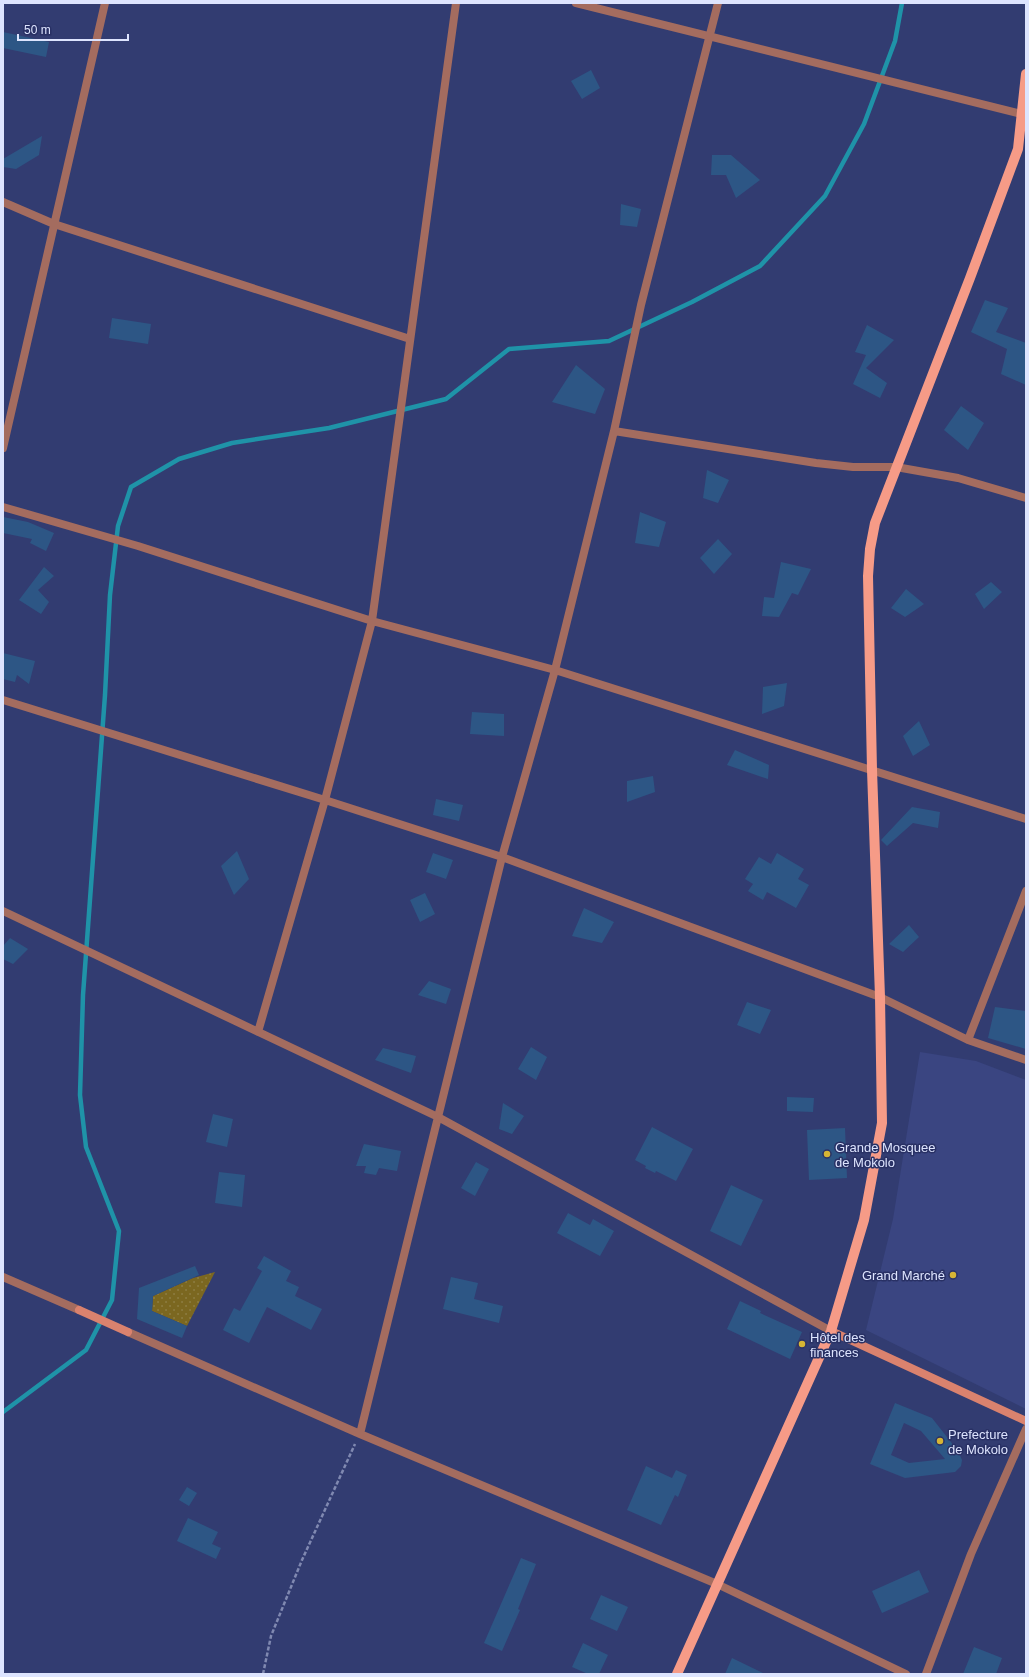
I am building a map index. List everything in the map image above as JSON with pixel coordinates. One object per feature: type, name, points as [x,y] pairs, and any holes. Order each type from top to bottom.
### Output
[{"type":"main road","points":[[677,1674],[831,1330],[864,1220],[882,1123],[880,997],[872,770],[868,576],[870,549],[875,523],[896,467],[970,278],[1022,151],[1026,74]]},
{"type":"street","points":[[3,448],[105,3]]},
{"type":"street","points":[[258,1032],[325,800],[372,621],[456,3]]},
{"type":"street","points":[[576,3],[1024,115]]},
{"type":"street","points":[[360,1434],[502,857],[555,670],[614,431],[641,305],[718,3]]},
{"type":"street","points":[[3,202],[54,224],[410,339]]},
{"type":"street","points":[[614,431],[816,463],[853,467],[896,467],[958,478],[1026,498]]},
{"type":"street","points":[[3,507],[101,534],[372,621],[555,670],[1026,819]]},
{"type":"street","points":[[3,700],[325,800],[502,857],[880,997],[968,1040],[1026,1060]]},
{"type":"street","points":[[968,1040],[1026,892]]},
{"type":"street","points":[[3,911],[438,1117],[831,1330],[1026,1421]]},
{"type":"street","points":[[3,1277],[360,1434],[717,1584],[906,1674]]},
{"type":"street","points":[[926,1674],[971,1554],[1026,1429]]},
{"type":"path","points":[[263,1674],[271,1636],[302,1560],[360,1434]]},
{"type":"shaded area","name":"Grand Marché","points":[[920,1052],[976,1061],[1026,1080],[1026,1409],[866,1330],[893,1219]]},
{"type":"shaded area","points":[[215,1272],[187,1326],[152,1311],[153,1296],[193,1278]]},
{"type":"building","points":[[3,32],[49,42],[46,57],[3,48]]},
{"type":"building","points":[[591,70],[600,88],[582,99],[571,81]]},
{"type":"building","points":[[42,136],[39,155],[16,169],[3,167],[3,159]]},
{"type":"building","points":[[712,155],[731,155],[760,180],[736,198],[726,175],[711,175]]},
{"type":"building","points":[[621,204],[641,209],[637,227],[620,225]]},
{"type":"building","points":[[985,300],[1008,308],[996,332],[1026,343],[1026,385],[1001,374],[1007,349],[971,332]]},
{"type":"building","points":[[112,318],[151,324],[148,344],[109,338]]},
{"type":"building","points":[[867,325],[894,340],[866,368],[887,383],[880,398],[853,384],[866,355],[855,352]]},
{"type":"building","points":[[576,365],[605,389],[595,414],[552,402]]},
{"type":"building","points":[[961,406],[984,423],[968,450],[944,430]]},
{"type":"building","points":[[707,470],[729,480],[718,503],[703,498]]},
{"type":"building","points":[[640,512],[666,522],[659,547],[635,543]]},
{"type":"building","points":[[3,517],[28,522],[54,533],[46,551],[30,543],[32,539],[3,533]]},
{"type":"building","points":[[718,539],[732,554],[714,574],[700,558]]},
{"type":"building","points":[[781,562],[811,569],[798,595],[792,593],[779,617],[762,616],[764,597],[774,598]]},
{"type":"building","points":[[44,567],[54,576],[38,590],[49,602],[41,614],[19,600]]},
{"type":"building","points":[[991,582],[1002,592],[984,609],[975,594]]},
{"type":"building","points":[[906,589],[924,604],[905,617],[891,608]]},
{"type":"building","points":[[3,653],[35,661],[29,684],[17,675],[15,682],[3,679]]},
{"type":"building","points":[[787,683],[784,706],[762,714],[763,687]]},
{"type":"building","points":[[472,712],[504,714],[504,736],[470,734]]},
{"type":"building","points":[[919,721],[930,745],[913,756],[903,736]]},
{"type":"building","points":[[735,750],[769,765],[768,779],[727,765]]},
{"type":"building","points":[[653,776],[655,792],[627,802],[627,781]]},
{"type":"building","points":[[436,799],[463,805],[459,821],[433,815]]},
{"type":"building","points":[[912,807],[940,812],[938,828],[913,823],[887,846],[881,840]]},
{"type":"building","points":[[237,851],[249,879],[234,895],[221,866]]},
{"type":"building","points":[[433,853],[453,860],[446,879],[426,872]]},
{"type":"building","points":[[777,853],[804,869],[798,879],[809,885],[796,908],[767,892],[763,900],[748,891],[753,884],[745,879],[759,857],[771,864]]},
{"type":"building","points":[[425,893],[435,914],[420,922],[410,900]]},
{"type":"building","points":[[584,908],[614,922],[602,943],[572,936]]},
{"type":"building","points":[[909,925],[919,937],[903,952],[889,944]]},
{"type":"building","points":[[10,938],[28,949],[13,964],[3,959],[3,946]]},
{"type":"building","points":[[429,981],[451,989],[446,1004],[418,995]]},
{"type":"building","points":[[747,1002],[771,1010],[760,1034],[737,1025]]},
{"type":"building","points":[[995,1007],[1026,1011],[1026,1049],[988,1038]]},
{"type":"building","points":[[531,1047],[547,1057],[536,1080],[518,1069]]},
{"type":"building","points":[[383,1048],[416,1056],[411,1073],[375,1060]]},
{"type":"building","points":[[787,1097],[814,1098],[813,1112],[787,1111]]},
{"type":"building","points":[[503,1103],[524,1116],[512,1134],[499,1129]]},
{"type":"building","points":[[213,1114],[233,1119],[227,1147],[206,1142]]},
{"type":"building","points":[[652,1127],[693,1149],[676,1181],[656,1171],[655,1173],[645,1168],[646,1166],[635,1160]]},
{"type":"building","name":"Grande Mosquee de Mokolo","points":[[845,1128],[847,1178],[809,1180],[807,1130]]},
{"type":"building","points":[[364,1144],[401,1151],[397,1171],[379,1168],[376,1175],[364,1173],[366,1166],[356,1166]]},
{"type":"building","points":[[476,1162],[489,1169],[475,1196],[461,1188]]},
{"type":"building","points":[[219,1172],[245,1175],[242,1207],[215,1203]]},
{"type":"building","points":[[731,1185],[763,1200],[741,1246],[710,1231]]},
{"type":"building","points":[[568,1213],[590,1225],[593,1219],[614,1231],[600,1256],[557,1233]]},
{"type":"building","points":[[264,1256],[291,1271],[286,1281],[299,1287],[295,1296],[322,1309],[311,1330],[267,1307],[249,1343],[223,1330],[234,1308],[240,1311],[262,1271],[257,1268]]},
{"type":"building","points":[[195,1266],[199,1275],[153,1296],[152,1311],[187,1326],[182,1338],[137,1319],[139,1288]]},
{"type":"building","points":[[451,1277],[478,1283],[474,1299],[503,1306],[499,1323],[443,1309]]},
{"type":"building","points":[[740,1301],[761,1311],[760,1313],[802,1332],[790,1359],[727,1329]]},
{"type":"building","name":"Prefecture de Mokolo","points":[[895,1403],[932,1418],[958,1451],[962,1460],[961,1466],[955,1472],[905,1478],[870,1464]],"holes":[[[904,1423],[921,1431],[945,1459],[909,1463],[891,1455]]]},
{"type":"building","points":[[646,1466],[672,1478],[676,1470],[687,1475],[678,1497],[675,1495],[661,1525],[627,1510]]},
{"type":"building","points":[[187,1487],[197,1493],[189,1506],[179,1500]]},
{"type":"building","points":[[188,1518],[218,1532],[212,1544],[221,1548],[216,1559],[177,1541]]},
{"type":"building","points":[[521,1558],[536,1564],[518,1609],[520,1610],[502,1651],[484,1643]]},
{"type":"building","points":[[919,1570],[929,1592],[882,1613],[872,1591]]},
{"type":"building","points":[[601,1595],[628,1607],[617,1631],[590,1619]]},
{"type":"building","points":[[583,1643],[608,1655],[599,1674],[588,1674],[572,1667]]},
{"type":"building","points":[[974,1647],[1002,1658],[996,1674],[963,1674]]},
{"type":"building","points":[[732,1658],[765,1674],[725,1674]]},
{"type":"waterway","points":[[3,1412],[86,1350],[112,1300],[119,1231],[86,1147],[80,1095],[83,995],[105,695],[110,595],[118,526],[131,487],[179,459],[232,443],[329,428],[446,399],[509,349],[609,341],[692,302],[760,266],[825,196],[864,124],[895,41],[902,3]]},
{"type":"place","name":"Grande Mosquee de Mokolo","points":[[827,1154]]},
{"type":"place","name":"Grand Marché","points":[[953,1275]]},
{"type":"place","name":"Hôtel des finances","points":[[802,1344]]},
{"type":"place","name":"Prefecture de Mokolo","points":[[940,1441]]}]
